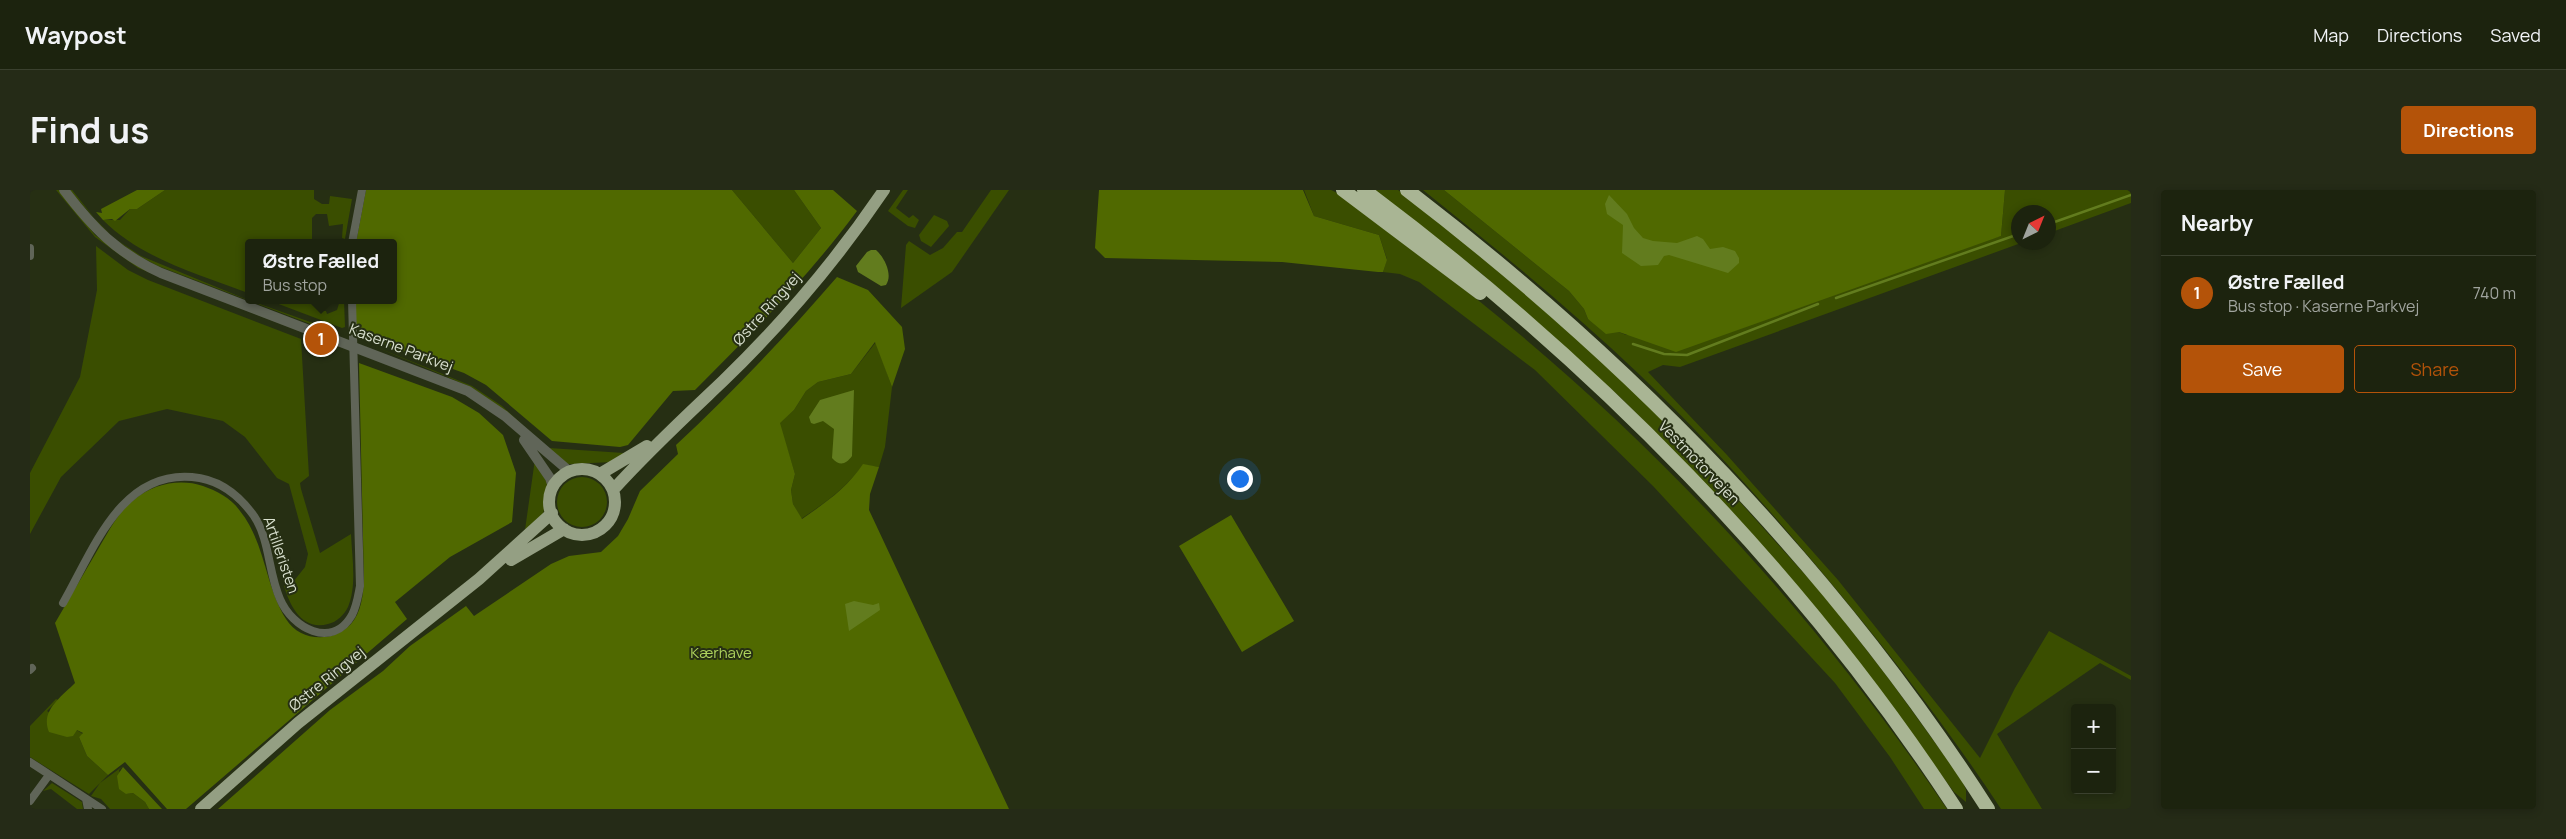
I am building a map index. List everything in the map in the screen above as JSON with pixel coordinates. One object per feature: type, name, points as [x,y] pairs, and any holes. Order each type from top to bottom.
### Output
[{"type":"highway","points":[[1343,190],[1473,287],[1607,402],[1653,438]]},
{"type":"highway","name":"Vestmotorvejen","points":[[1364,190],[1425,235],[1524,317],[1653,438],[1736,525],[1805,605],[1880,700],[1956,809]]},
{"type":"highway","name":"Vestmotorvejen","points":[[1407,190],[1540,297],[1604,355],[1689,438],[1828,592],[1904,689],[1988,809]]},
{"type":"main road","name":"Østre Ringvej","points":[[613,490],[661,437],[724,380],[783,318],[856,229],[884,190]]},
{"type":"main road","name":"Østre Ringvej","points":[[600,474],[661,437]]},
{"type":"main road","points":[[586,469],[600,474],[613,490],[615,502],[613,514],[601,529],[586,534],[578,534],[564,529],[552,513],[550,503],[553,487],[560,478],[569,472],[586,469]]},
{"type":"main road","name":"Østre Ringvej","points":[[201,809],[298,723],[478,579],[552,513]]},
{"type":"main road","name":"Østre Ringvej","points":[[478,579],[564,529]]},
{"type":"street","name":"Kaserne Parkvej","points":[[64,190],[98,232],[114,246],[146,266],[468,391],[505,416],[517,429],[569,472]]},
{"type":"street","points":[[353,239],[362,190]]},
{"type":"street","points":[[30,248],[30,256]]},
{"type":"street","name":"Artilleristen","points":[[63,603],[116,510],[135,492],[155,482],[177,476],[202,478],[223,486],[241,500],[255,517],[263,537],[280,599],[292,620],[303,628],[317,633],[331,632],[343,626],[352,616],[357,605],[360,586],[352,304]]},
{"type":"street","name":"Kaserne Parkvej","points":[[517,429],[550,478],[553,487]]},
{"type":"street","points":[[30,762],[102,809]]},
{"type":"street","points":[[30,801],[48,775]]},
{"type":"street","points":[[86,799],[88,809]]},
{"type":"shaded area","points":[[56,190],[59,190],[95,235],[139,267],[309,335],[138,268],[95,237]]},
{"type":"shaded area","points":[[70,190],[72,190],[94,217],[80,202]]},
{"type":"shaded area","points":[[165,190],[314,190],[314,199],[322,204],[329,204],[330,196],[352,199],[345,239],[342,238],[343,224],[329,226],[327,214],[316,214],[312,218],[312,239],[245,239],[245,292],[190,272],[153,255],[118,234],[103,220],[120,220],[130,209],[137,209]]},
{"type":"shaded area","points":[[732,190],[794,190],[821,228],[793,263]]},
{"type":"shaded area","points":[[903,190],[908,190],[896,208],[909,218],[913,215],[919,220],[915,228],[908,226],[888,211]]},
{"type":"shaded area","points":[[991,190],[1009,190],[952,272],[901,308],[906,245],[909,241],[930,255],[943,248],[957,232],[962,232]]},
{"type":"shaded area","points":[[1304,190],[1331,190],[1336,192],[1369,216],[1501,319],[1643,445],[1773,583],[1834,656],[1892,731],[1947,809],[1924,809],[1890,757],[1835,683],[1653,486],[1535,370],[1419,282],[1400,274],[1383,272],[1387,259],[1379,235],[1314,216]]},
{"type":"shaded area","points":[[1374,190],[1398,190],[1429,212],[1570,331],[1687,443],[1827,599],[1889,679],[1962,780],[1966,790],[1966,802],[1954,792],[1914,738],[1740,522],[1676,453],[1620,397],[1482,274]]},
{"type":"shaded area","points":[[1423,190],[1444,190],[1569,291],[1584,309],[1588,319],[1626,335],[2001,236],[2005,190],[2131,190],[2131,203],[2056,230],[2056,205],[2011,205],[2011,247],[1680,367],[1663,365],[1648,372],[1727,455],[1838,580],[1980,758],[2015,688],[2049,631],[2131,676],[2131,680],[2100,663],[1997,734],[2042,809],[2001,809],[1945,728],[1886,651],[1796,542],[1721,457],[1641,376],[1507,258]]},
{"type":"shaded area","points":[[1609,195],[1627,214],[1634,228],[1643,238],[1653,241],[1677,243],[1697,236],[1703,239],[1710,249],[1723,247],[1735,251],[1739,258],[1739,263],[1728,273],[1669,255],[1664,256],[1658,265],[1641,266],[1622,253],[1623,225],[1607,214],[1605,204]]},
{"type":"shaded area","points":[[934,215],[947,221],[949,226],[931,247],[921,241],[919,235]]},
{"type":"shaded area","points":[[94,217],[117,240],[100,225]]},
{"type":"shaded area","points":[[118,241],[141,256],[245,299],[158,266],[144,258]]},
{"type":"shaded area","points":[[96,246],[128,270],[148,280],[301,339],[309,476],[300,483],[301,489],[320,553],[351,534],[353,571],[351,599],[348,607],[337,620],[328,624],[311,624],[298,615],[294,609],[284,586],[291,581],[293,582],[305,567],[308,554],[289,484],[277,478],[245,437],[223,421],[167,409],[119,421],[61,477],[30,534],[30,473],[80,377],[97,290]]},
{"type":"shaded area","points":[[876,250],[885,262],[889,276],[886,285],[881,286],[858,272],[856,266],[867,252]]},
{"type":"shaded area","points":[[258,304],[313,323],[313,325]]},
{"type":"shaded area","points":[[279,304],[319,304],[319,311],[326,311],[327,314],[337,310],[339,304],[344,304],[345,327],[342,328]]},
{"type":"shaded area","points":[[876,342],[892,387],[885,447],[879,467],[863,465],[835,495],[801,519],[793,504],[791,490],[795,474],[779,423],[794,410],[806,391],[818,382],[851,374]]},
{"type":"shaded area","points":[[371,345],[472,386],[502,406],[545,446],[501,408],[471,387]]},
{"type":"shaded area","points":[[854,390],[852,456],[845,463],[838,463],[832,458],[834,429],[823,421],[811,423],[809,417],[820,400]]},
{"type":"shaded area","points":[[549,448],[624,453],[612,462],[565,464]]},
{"type":"shaded area","points":[[535,459],[547,483],[544,509],[543,514],[525,530]]},
{"type":"shaded area","points":[[582,477],[596,481],[603,488],[607,502],[603,516],[596,523],[582,527],[568,523],[561,516],[557,502],[561,488],[568,481]]},
{"type":"shaded area","points":[[854,601],[873,605],[879,603],[880,610],[849,631],[845,604]]},
{"type":"shaded area","points":[[56,699],[58,700],[47,711],[83,734],[79,737],[87,756],[108,775],[89,794],[30,757],[30,726]]},
{"type":"shaded area","points":[[123,766],[119,770],[126,794],[133,793],[145,802],[149,809],[110,809],[101,799],[91,796],[100,783]]},
{"type":"shaded area","points":[[52,783],[82,802],[83,809],[77,809],[51,789],[43,791]]},
{"type":"green space","points":[[137,190],[165,190],[137,209],[130,209],[115,221],[112,219],[103,220],[96,212],[102,213],[101,209]]},
{"type":"green space","points":[[366,190],[732,190],[793,263],[821,228],[794,190],[833,190],[857,211],[800,281],[695,390],[673,391],[628,445],[620,447],[552,441],[486,385],[464,373],[372,340],[356,326],[355,304],[397,304],[397,239],[357,239]]},
{"type":"green space","points":[[1099,190],[1303,190],[1314,216],[1379,235],[1387,260],[1383,272],[1378,272],[1282,262],[1105,258],[1095,248]]},
{"type":"green space","points":[[1444,190],[2005,190],[2001,236],[1676,352],[1619,332],[1606,334],[1588,319],[1584,309],[1569,291]]},
{"type":"green space","name":"Kærhave","points":[[837,277],[868,290],[902,327],[905,349],[892,387],[875,342],[851,374],[818,382],[806,391],[794,410],[780,423],[795,474],[791,490],[793,504],[802,519],[843,488],[863,464],[879,467],[870,494],[869,510],[1009,809],[218,809],[330,710],[383,671],[410,646],[466,606],[474,616],[551,564],[569,556],[601,552],[618,536],[628,519],[640,491],[678,454],[676,445],[759,363]]},
{"type":"green space","points":[[359,363],[452,397],[479,413],[503,435],[516,473],[512,522],[450,557],[395,602],[407,619],[186,809],[167,809],[125,762],[108,775],[87,756],[79,737],[83,733],[77,730],[73,736],[67,737],[49,732],[47,717],[53,705],[75,683],[55,623],[109,530],[123,510],[142,494],[158,486],[185,483],[203,486],[218,493],[232,502],[240,511],[255,536],[273,592],[292,627],[308,636],[317,637],[326,637],[344,630],[354,620],[359,610],[364,581]]},
{"type":"green space","points":[[1231,515],[1294,621],[1242,652],[1179,546]]},
{"type":"green space","points":[[123,767],[162,809],[149,809],[145,802],[133,793],[126,794],[119,789],[117,776]]},
{"type":"waterway","points":[[2056,222],[2131,195]]},
{"type":"waterway","points":[[1836,298],[2011,237]]},
{"type":"waterway","points":[[1633,344],[1664,354],[1687,355],[1818,304]]},
{"type":"place","name":"Østre Fælled","points":[[321,339]]}]
